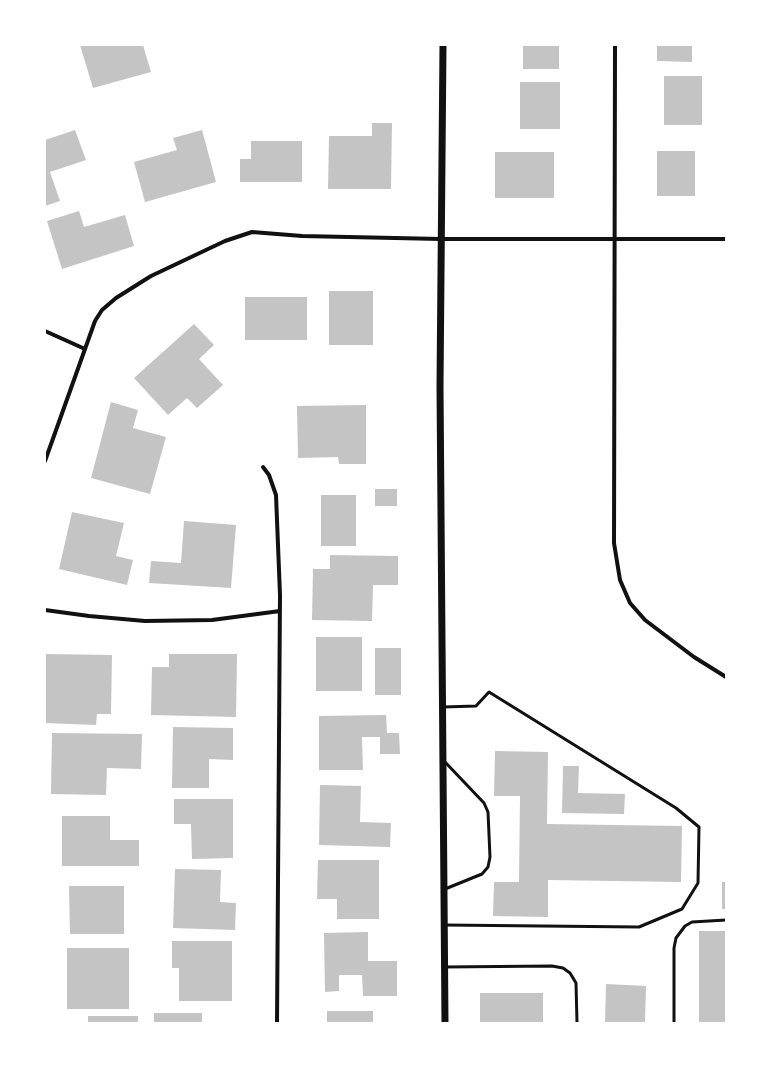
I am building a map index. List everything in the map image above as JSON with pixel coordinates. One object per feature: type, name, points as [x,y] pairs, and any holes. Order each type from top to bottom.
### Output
[{"type":"street","points":[[444,45],[440,394],[445,1023]]},
{"type":"street","points":[[615,45],[614,543],[620,580],[630,603],[645,620],[694,657],[726,677]]},
{"type":"street","points":[[45,461],[84,349],[95,321],[102,310],[116,298],[151,276],[225,241],[252,232],[302,236],[441,239],[726,239]]},
{"type":"street","points":[[45,331],[84,349]]},
{"type":"street","points":[[263,467],[269,475],[276,495],[280,611],[278,1023]]},
{"type":"street","points":[[45,610],[145,621],[212,620],[280,611]]},
{"type":"lane","points":[[442,707],[476,706],[490,692],[676,808],[699,827],[698,883],[682,909],[639,927],[444,925]]},
{"type":"lane","points":[[442,760],[484,803],[488,812],[490,857],[488,867],[482,874],[443,890]]},
{"type":"lane","points":[[674,1023],[674,948],[676,938],[685,926],[692,922],[726,920]]},
{"type":"lane","points":[[444,968],[552,966],[562,968],[570,973],[576,983],[577,1023]]},
{"type":"building","points":[[80,45],[143,45],[151,72],[93,88]]},
{"type":"building","points":[[523,45],[559,45],[559,69],[523,69]]},
{"type":"building","points":[[657,45],[692,45],[692,62],[657,61]]},
{"type":"building","points":[[664,76],[702,76],[702,125],[664,125]]},
{"type":"building","points":[[520,82],[560,82],[560,129],[520,129]]},
{"type":"building","points":[[372,123],[392,123],[391,189],[328,189],[329,136],[372,136]]},
{"type":"building","points":[[75,130],[86,160],[50,172],[60,201],[45,206],[45,140]]},
{"type":"building","points":[[202,130],[216,182],[145,202],[134,162],[177,150],[173,138]]},
{"type":"building","points":[[251,141],[302,141],[302,182],[240,182],[240,159],[251,159]]},
{"type":"building","points":[[657,151],[695,151],[695,196],[657,196]]},
{"type":"building","points":[[495,152],[554,152],[554,198],[495,198]]},
{"type":"building","points":[[79,211],[84,227],[125,215],[134,246],[62,269],[47,221]]},
{"type":"building","points":[[329,291],[373,291],[373,345],[329,345]]},
{"type":"building","points":[[245,297],[307,297],[307,340],[245,340]]},
{"type":"building","points":[[194,324],[214,345],[199,359],[223,385],[197,408],[187,398],[168,415],[134,378]]},
{"type":"building","points":[[111,402],[138,410],[133,428],[166,437],[150,494],[91,478]]},
{"type":"building","points":[[366,405],[366,464],[339,464],[338,457],[298,458],[297,406]]},
{"type":"building","points":[[375,489],[397,489],[397,506],[375,506]]},
{"type":"building","points":[[321,495],[356,495],[356,546],[321,546]]},
{"type":"building","points":[[72,512],[124,523],[116,556],[133,560],[127,585],[59,569]]},
{"type":"building","points":[[184,521],[236,525],[231,588],[149,583],[151,561],[181,563]]},
{"type":"building","points":[[330,555],[398,556],[398,585],[373,585],[372,621],[312,620],[313,569],[330,569]]},
{"type":"building","points":[[316,637],[362,637],[362,691],[316,691]]},
{"type":"building","points":[[375,648],[401,648],[401,695],[375,695]]},
{"type":"building","points":[[45,654],[112,655],[111,714],[97,714],[96,725],[45,723]]},
{"type":"building","points":[[169,654],[237,654],[236,717],[151,715],[152,667],[169,667]]},
{"type":"building","points":[[386,715],[387,733],[399,733],[400,754],[380,754],[380,737],[362,737],[363,770],[319,770],[319,716]]},
{"type":"building","points":[[173,727],[233,728],[233,760],[209,759],[209,788],[172,788]]},
{"type":"building","points":[[52,733],[142,734],[141,769],[107,768],[106,795],[51,794]]},
{"type":"building","points":[[495,751],[548,752],[547,824],[682,826],[681,882],[548,880],[548,917],[493,916],[494,882],[519,882],[520,796],[494,796]]},
{"type":"building","points":[[563,766],[579,766],[578,793],[625,794],[624,814],[562,813]]},
{"type":"building","points":[[320,785],[361,786],[360,822],[391,823],[390,847],[319,845]]},
{"type":"building","points":[[174,799],[233,799],[233,858],[192,859],[191,824],[174,824]]},
{"type":"building","points":[[62,816],[110,816],[110,840],[139,840],[139,866],[62,866]]},
{"type":"building","points":[[318,860],[379,860],[379,919],[337,919],[337,899],[317,899]]},
{"type":"building","points":[[175,869],[221,870],[220,902],[236,903],[235,930],[173,928]]},
{"type":"building","points":[[722,882],[726,882],[726,909],[722,909]]},
{"type":"building","points":[[69,886],[124,886],[124,934],[70,934]]},
{"type":"building","points":[[699,931],[726,931],[726,1023],[699,1023]]},
{"type":"building","points":[[368,932],[368,961],[397,961],[397,996],[363,996],[362,975],[339,975],[339,991],[325,992],[324,933]]},
{"type":"building","points":[[172,941],[232,941],[232,1001],[179,1001],[179,968],[172,968]]},
{"type":"building","points":[[67,948],[129,948],[129,1009],[67,1009]]},
{"type":"building","points":[[606,984],[646,986],[645,1023],[605,1023]]},
{"type":"building","points":[[480,993],[543,993],[543,1023],[480,1023]]},
{"type":"building","points":[[327,1011],[373,1011],[373,1023],[327,1023]]},
{"type":"building","points":[[154,1013],[202,1013],[202,1023],[154,1023]]},
{"type":"building","points":[[88,1016],[138,1016],[138,1023],[88,1023]]}]
